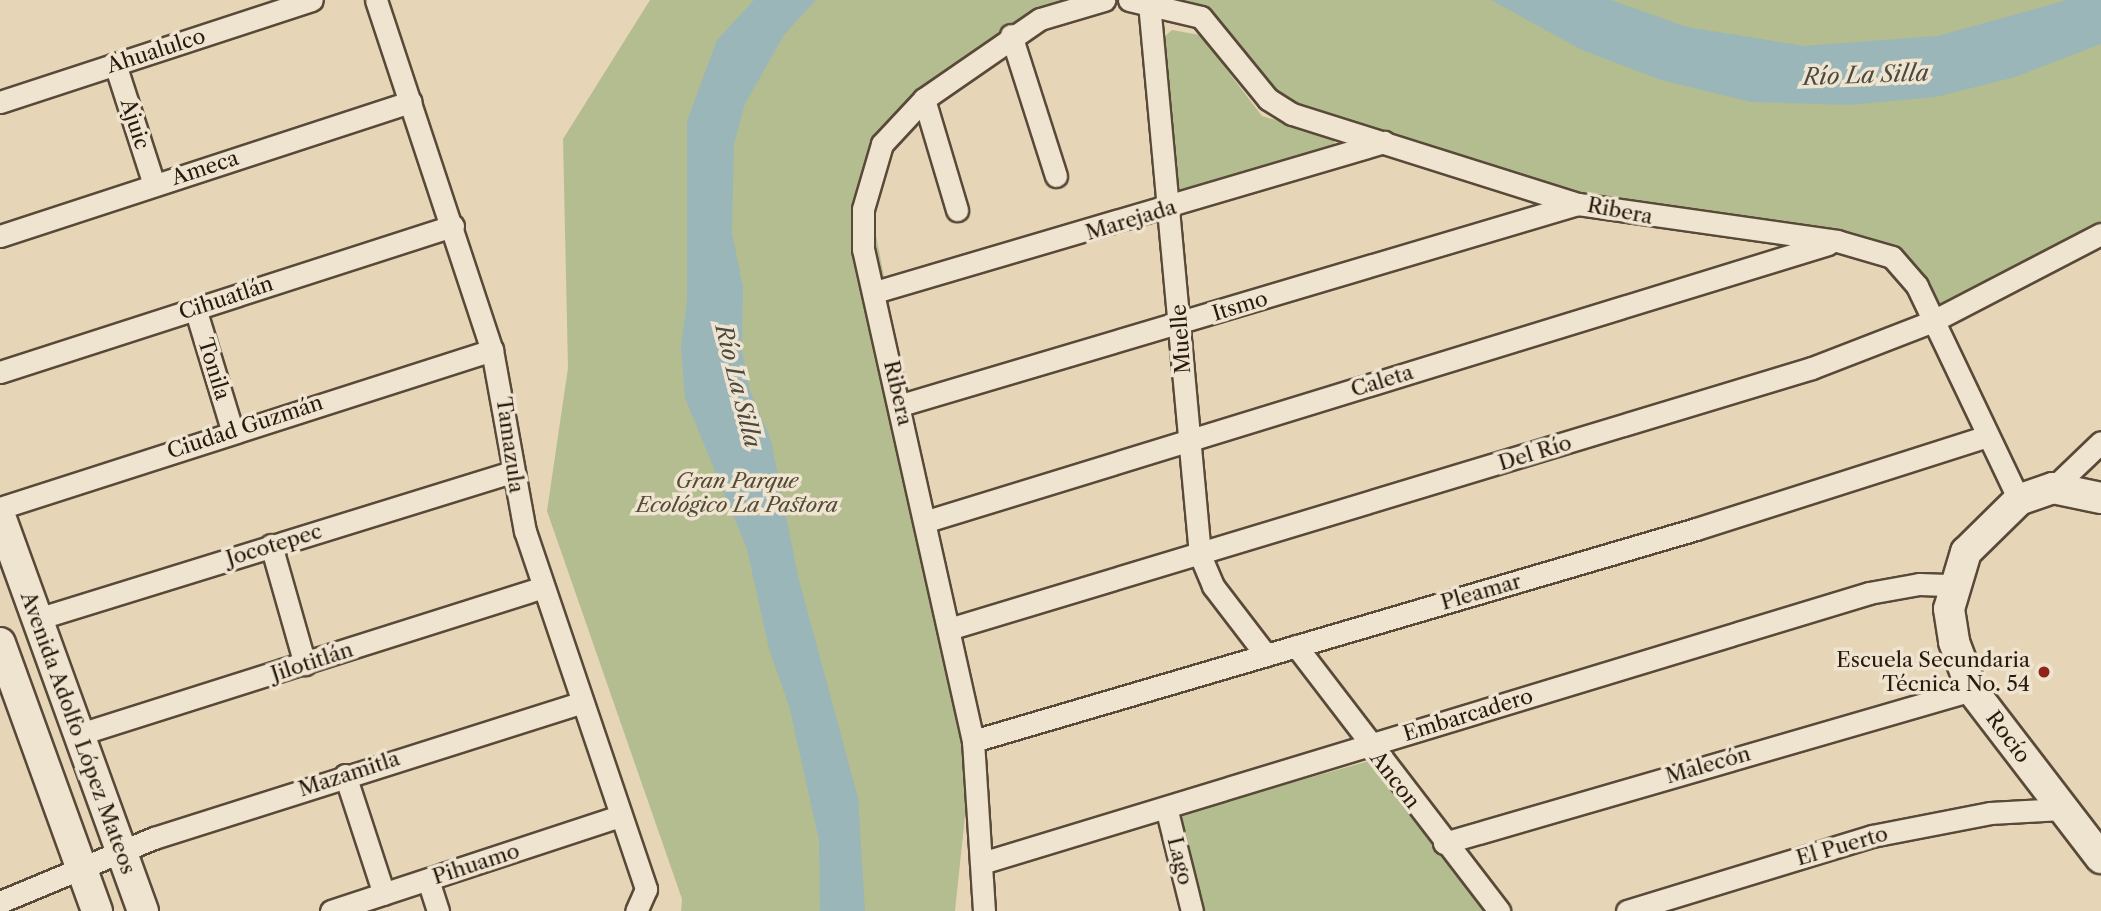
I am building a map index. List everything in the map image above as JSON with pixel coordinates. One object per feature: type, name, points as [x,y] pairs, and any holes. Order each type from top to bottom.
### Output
[{"type":"main road","points":[[2019,500],[2053,488],[2101,498]]},
{"type":"main road","name":"Rocío","points":[[2019,500],[1966,552],[1954,585],[1950,609],[1954,642],[1972,690],[2101,858]]},
{"type":"main road","name":"Avenida Adolfo López Mateos","points":[[0,516],[143,911]]},
{"type":"main road","name":"Avenida Adolfo López Mateos","points":[[0,643],[97,911]]},
{"type":"street","name":"Ahualulco","points":[[0,102],[312,0]]},
{"type":"street","name":"Tamazula","points":[[376,0],[492,350],[504,396],[511,472],[543,587],[579,703],[646,889],[636,911]]},
{"type":"street","name":"Ribera","points":[[984,911],[985,862],[973,741],[952,628],[861,232],[867,188],[882,144],[924,99],[1011,35],[1064,9],[1104,0]]},
{"type":"street","name":"Ribera","points":[[1139,2],[1207,22],[1279,107],[1578,204],[1837,241],[1892,257],[1907,270],[2019,500]]},
{"type":"street","name":"Muelle","points":[[1139,2],[1171,208],[1188,441],[1200,555],[1213,586],[1266,656]]},
{"type":"street","points":[[1011,35],[1056,176]]},
{"type":"street","name":"Ajuic","points":[[115,64],[154,185]]},
{"type":"street","points":[[924,99],[957,210]]},
{"type":"street","name":"Ameca","points":[[0,236],[411,102]]},
{"type":"street","name":"Marejada","points":[[875,292],[1171,208],[1384,142]]},
{"type":"street","name":"Itsmo","points":[[901,405],[1578,204]]},
{"type":"street","name":"Cihuatlán","points":[[0,372],[453,226]]},
{"type":"street","name":"Del Río","points":[[952,628],[1812,369],[1933,321],[2101,234]]},
{"type":"street","name":"Caleta","points":[[927,521],[1837,241]]},
{"type":"street","name":"Tonila","points":[[195,308],[232,430]]},
{"type":"street","name":"Ciudad Guzmán","points":[[0,508],[232,430],[492,350]]},
{"type":"street","name":"Pleamar","points":[[973,741],[1266,656],[1988,436]]},
{"type":"street","points":[[2053,488],[2101,442]]},
{"type":"street","name":"Jocotepec","points":[[37,619],[511,472]]},
{"type":"street","points":[[271,545],[306,664]]},
{"type":"street","name":"Embarcadero","points":[[985,862],[1167,811],[1368,746],[1869,593],[1919,584],[1954,585]]},
{"type":"street","name":"Jilotitlán","points":[[80,734],[543,587]]},
{"type":"street","name":"Ancon","points":[[1296,646],[1368,746],[1499,911]]},
{"type":"street","name":"Malecón","points":[[1444,843],[1972,690]]},
{"type":"street","name":"Mazamitla","points":[[0,902],[121,852],[345,775],[579,703]]},
{"type":"street","points":[[345,775],[384,894]]},
{"type":"street","name":"El Puerto","points":[[1627,911],[1872,836],[1990,813],[2062,809]]},
{"type":"street","name":"Lago","points":[[1167,811],[1192,911]]},
{"type":"street","name":"Pihuamo","points":[[331,911],[620,816]]},
{"type":"street","points":[[428,880],[438,911]]},
{"type":"green space","name":"Gran Parque Ecológico La Pastora","points":[[650,0],[1080,0],[893,129],[867,188],[973,741],[955,911],[681,911],[682,899],[547,511],[568,368],[563,139]]},
{"type":"green space","points":[[1129,0],[2101,0],[2101,234],[1933,321],[1892,257],[1670,221],[1292,114],[1213,27]]},
{"type":"green space","points":[[1172,30],[1200,35],[1262,116],[1333,137],[1336,148],[1187,197],[1178,191],[1165,36]]},
{"type":"green space","points":[[1369,761],[1486,911],[1204,911],[1178,824],[1184,813]]},
{"type":"water","name":"Río La Silla","points":[[754,0],[816,0],[784,35],[745,104],[734,144],[732,233],[743,287],[742,351],[750,391],[771,440],[798,576],[858,798],[865,911],[820,911],[819,840],[789,706],[769,649],[747,549],[685,398],[681,347],[687,300],[687,121],[717,40]]},
{"type":"water","name":"Río La Silla","points":[[1491,0],[1611,0],[1687,27],[1804,46],[1937,36],[2067,0],[2101,0],[2101,44],[2015,77],[1936,97],[1848,105],[1751,102],[1661,80],[1582,50]]},
{"type":"place","name":"Escuela Secundaria Técnica No. 54","points":[[2044,672]]}]
